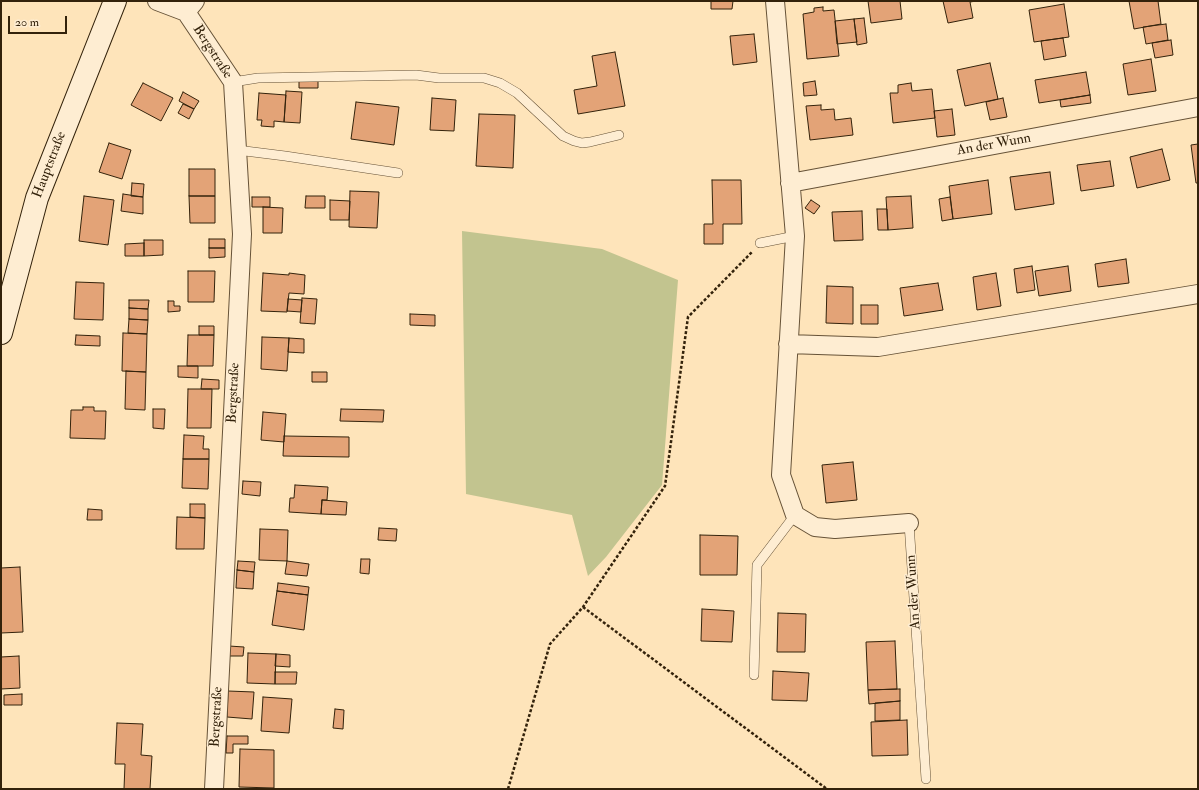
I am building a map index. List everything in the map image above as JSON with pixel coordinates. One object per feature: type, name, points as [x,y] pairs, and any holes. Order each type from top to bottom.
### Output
[{"type":"main road","name":"Hauptstraße","points":[[1,333],[37,198],[115,1]]},
{"type":"street","points":[[157,1],[191,6]]},
{"type":"street","points":[[775,1],[795,236],[781,476],[795,515]]},
{"type":"street","name":"Bergstraße","points":[[191,6],[232,82],[242,234],[214,789]]},
{"type":"street","name":"An der Wunn","points":[[790,183],[1198,107]]},
{"type":"street","points":[[788,344],[878,347],[1198,294]]},
{"type":"street","name":"An der Wunn","points":[[795,515],[815,527],[835,529],[909,523]]},
{"type":"lane","points":[[232,82],[258,78],[416,75],[439,78],[484,78],[500,83],[517,93],[563,136],[574,141],[582,143],[590,142],[619,135]]},
{"type":"lane","points":[[237,150],[398,173]]},
{"type":"lane","points":[[760,243],[795,236]]},
{"type":"lane","points":[[754,675],[757,565],[795,515]]},
{"type":"lane","name":"An der Wunn","points":[[909,523],[926,779]]},
{"type":"path","points":[[508,789],[550,644],[583,607],[665,486],[688,317],[760,243]]},
{"type":"path","points":[[583,607],[828,789]]},
{"type":"green space","points":[[462,231],[602,249],[678,280],[662,485],[606,557],[588,576],[572,515],[466,494]]},
{"type":"building","points":[[711,1],[733,1],[732,9],[711,9]]},
{"type":"building","points":[[868,1],[900,1],[902,19],[871,23]]},
{"type":"building","points":[[943,1],[976,1],[970,2],[973,18],[948,23]]},
{"type":"building","points":[[1129,1],[1158,1],[1161,24],[1134,29]]},
{"type":"building","points":[[1064,4],[1069,37],[1034,42],[1029,10]]},
{"type":"building","points":[[823,7],[823,11],[834,10],[839,56],[807,59],[803,14],[814,12],[814,8]]},
{"type":"building","points":[[864,18],[867,43],[857,45],[854,19]]},
{"type":"building","points":[[854,19],[857,42],[837,44],[835,21]]},
{"type":"building","points":[[1166,24],[1168,40],[1146,44],[1143,27]]},
{"type":"building","points":[[754,34],[757,62],[733,65],[730,36]]},
{"type":"building","points":[[1063,38],[1066,56],[1044,60],[1041,41]]},
{"type":"building","points":[[1171,40],[1173,55],[1155,58],[1152,43]]},
{"type":"building","points":[[615,52],[625,106],[578,114],[574,90],[597,86],[592,56]]},
{"type":"building","points":[[1151,59],[1156,91],[1128,95],[1123,64]]},
{"type":"building","points":[[990,63],[998,99],[965,106],[957,70]]},
{"type":"building","points":[[1086,72],[1090,95],[1039,103],[1035,80]]},
{"type":"building","points":[[299,78],[318,78],[318,88],[299,88]]},
{"type":"building","points":[[815,81],[817,95],[804,96],[803,83]]},
{"type":"building","points":[[143,83],[173,98],[161,121],[131,105]]},
{"type":"building","points":[[911,83],[912,91],[932,89],[935,118],[893,123],[890,93],[898,93],[898,85]]},
{"type":"building","points":[[286,91],[302,92],[300,123],[284,122]]},
{"type":"building","points":[[183,92],[199,101],[194,109],[179,101]]},
{"type":"building","points":[[259,93],[286,95],[284,122],[274,121],[274,127],[261,126],[262,120],[257,120]]},
{"type":"building","points":[[1090,95],[1091,103],[1061,107],[1060,100]]},
{"type":"building","points":[[432,98],[456,100],[454,131],[430,130]]},
{"type":"building","points":[[1003,98],[1007,117],[990,120],[986,102]]},
{"type":"building","points":[[356,102],[399,107],[394,145],[351,139]]},
{"type":"building","points":[[183,104],[194,109],[189,119],[178,113]]},
{"type":"building","points":[[821,105],[821,110],[834,109],[835,120],[851,118],[853,135],[810,140],[806,106]]},
{"type":"building","points":[[952,109],[955,135],[937,137],[934,111]]},
{"type":"building","points":[[479,114],[515,115],[513,168],[476,166]]},
{"type":"building","points":[[109,143],[131,150],[122,179],[99,172]]},
{"type":"building","points":[[1198,144],[1198,183],[1196,183],[1191,145]]},
{"type":"building","points":[[1162,149],[1170,180],[1137,188],[1130,157]]},
{"type":"building","points":[[1110,161],[1114,186],[1081,191],[1077,165]]},
{"type":"building","points":[[189,169],[215,169],[215,196],[189,196]]},
{"type":"building","points":[[1050,172],[1054,204],[1015,210],[1010,177]]},
{"type":"building","points":[[712,180],[741,180],[742,224],[723,224],[723,244],[704,244],[704,224],[713,224]]},
{"type":"building","points":[[988,180],[992,214],[953,219],[949,186]]},
{"type":"building","points":[[132,183],[144,184],[143,197],[131,196]]},
{"type":"building","points":[[350,191],[379,192],[377,228],[349,227]]},
{"type":"building","points":[[123,194],[143,197],[143,214],[121,211]]},
{"type":"building","points":[[84,196],[114,200],[108,245],[79,241]]},
{"type":"building","points":[[189,196],[215,196],[215,223],[190,223]]},
{"type":"building","points":[[306,196],[325,196],[325,208],[305,208]]},
{"type":"building","points":[[911,196],[913,228],[888,230],[886,197]]},
{"type":"building","points":[[252,197],[270,197],[270,207],[252,207]]},
{"type":"building","points":[[950,197],[953,219],[942,221],[939,199]]},
{"type":"building","points":[[330,200],[350,201],[349,220],[330,220]]},
{"type":"building","points":[[811,200],[820,206],[814,214],[805,208]]},
{"type":"building","points":[[263,207],[283,208],[282,233],[263,233]]},
{"type":"building","points":[[877,209],[887,209],[888,230],[878,230]]},
{"type":"building","points":[[862,211],[863,240],[834,241],[832,212]]},
{"type":"building","points":[[209,239],[225,239],[225,248],[209,248]]},
{"type":"building","points":[[144,240],[163,240],[163,255],[144,256]]},
{"type":"building","points":[[144,243],[144,256],[125,256],[125,244]]},
{"type":"building","points":[[209,248],[225,248],[225,257],[209,258]]},
{"type":"building","points":[[1126,259],[1129,283],[1098,287],[1095,264]]},
{"type":"building","points":[[1032,266],[1035,290],[1017,293],[1014,269]]},
{"type":"building","points":[[1068,266],[1071,291],[1039,296],[1035,271]]},
{"type":"building","points":[[188,271],[215,271],[214,302],[188,302]]},
{"type":"building","points":[[263,273],[289,275],[289,273],[305,275],[304,294],[289,293],[287,312],[261,311]]},
{"type":"building","points":[[996,273],[1001,306],[977,310],[973,277]]},
{"type":"building","points":[[76,282],[104,283],[103,320],[74,319]]},
{"type":"building","points":[[938,283],[943,310],[904,316],[900,288]]},
{"type":"building","points":[[827,286],[853,287],[853,324],[826,323]]},
{"type":"building","points":[[302,298],[317,299],[315,324],[300,323]]},
{"type":"building","points":[[288,299],[302,300],[301,312],[287,311]]},
{"type":"building","points":[[129,300],[149,300],[148,309],[129,308]]},
{"type":"building","points":[[168,301],[174,301],[174,306],[180,306],[180,311],[168,312]]},
{"type":"building","points":[[861,305],[878,305],[878,324],[861,324]]},
{"type":"building","points":[[129,308],[148,309],[148,320],[129,319]]},
{"type":"building","points":[[410,314],[435,315],[435,326],[410,325]]},
{"type":"building","points":[[129,319],[148,320],[147,334],[128,333]]},
{"type":"building","points":[[199,326],[214,326],[214,335],[199,335]]},
{"type":"building","points":[[123,333],[147,334],[146,372],[122,371]]},
{"type":"building","points":[[76,335],[100,336],[100,346],[75,345]]},
{"type":"building","points":[[188,335],[214,335],[213,366],[187,366]]},
{"type":"building","points":[[262,337],[289,338],[287,371],[261,369]]},
{"type":"building","points":[[289,338],[304,339],[304,353],[288,352]]},
{"type":"building","points":[[178,366],[198,366],[198,378],[178,377]]},
{"type":"building","points":[[126,371],[146,372],[145,410],[125,409]]},
{"type":"building","points":[[312,372],[327,372],[327,382],[312,382]]},
{"type":"building","points":[[202,379],[219,380],[219,389],[201,389]]},
{"type":"building","points":[[188,389],[212,389],[211,428],[187,428]]},
{"type":"building","points":[[83,407],[94,407],[94,411],[106,411],[105,439],[70,438],[71,410],[83,410]]},
{"type":"building","points":[[153,409],[165,409],[164,429],[153,428]]},
{"type":"building","points":[[341,409],[384,410],[383,422],[340,421]]},
{"type":"building","points":[[263,412],[286,414],[284,442],[261,440]]},
{"type":"building","points":[[184,435],[204,436],[203,449],[209,449],[209,459],[183,459]]},
{"type":"building","points":[[284,436],[349,437],[349,457],[283,456]]},
{"type":"building","points":[[183,459],[209,459],[208,489],[182,488]]},
{"type":"building","points":[[853,462],[857,500],[826,503],[822,465]]},
{"type":"building","points":[[243,481],[261,482],[260,496],[242,494]]},
{"type":"building","points":[[295,485],[328,487],[327,500],[322,500],[321,514],[289,512],[290,498],[294,498]]},
{"type":"building","points":[[322,500],[347,502],[346,515],[321,514]]},
{"type":"building","points":[[190,504],[205,504],[205,518],[190,517]]},
{"type":"building","points":[[88,509],[102,510],[102,520],[87,520]]},
{"type":"building","points":[[177,517],[205,518],[204,549],[176,549]]},
{"type":"building","points":[[379,528],[397,529],[396,541],[378,540]]},
{"type":"building","points":[[260,529],[288,530],[287,561],[259,560]]},
{"type":"building","points":[[700,535],[738,536],[737,575],[700,575]]},
{"type":"building","points":[[361,559],[370,559],[369,574],[360,573]]},
{"type":"building","points":[[238,561],[255,562],[254,572],[237,570]]},
{"type":"building","points":[[287,561],[309,564],[307,576],[285,574]]},
{"type":"building","points":[[20,567],[23,632],[1,633],[1,568]]},
{"type":"building","points":[[237,570],[254,572],[253,589],[236,588]]},
{"type":"building","points":[[278,583],[309,587],[308,595],[277,591]]},
{"type":"building","points":[[277,591],[308,595],[304,630],[272,625]]},
{"type":"building","points":[[702,609],[734,611],[732,642],[701,641]]},
{"type":"building","points":[[778,613],[806,614],[805,652],[777,652]]},
{"type":"building","points":[[895,641],[897,689],[868,690],[866,642]]},
{"type":"building","points":[[229,646],[244,647],[243,656],[229,656]]},
{"type":"building","points":[[248,653],[276,654],[275,684],[247,683]]},
{"type":"building","points":[[276,654],[290,655],[290,667],[275,666]]},
{"type":"building","points":[[19,656],[20,688],[1,689],[1,657]]},
{"type":"building","points":[[773,671],[809,673],[807,701],[772,700]]},
{"type":"building","points":[[275,672],[297,672],[296,684],[275,684]]},
{"type":"building","points":[[900,689],[900,701],[869,704],[868,690]]},
{"type":"building","points":[[228,691],[254,692],[252,719],[227,717]]},
{"type":"building","points":[[22,694],[22,705],[4,705],[4,695]]},
{"type":"building","points":[[263,697],[292,699],[289,733],[261,731]]},
{"type":"building","points":[[900,701],[900,720],[875,721],[875,703]]},
{"type":"building","points":[[335,709],[344,710],[343,729],[333,728]]},
{"type":"building","points":[[907,720],[908,755],[872,756],[871,722]]},
{"type":"building","points":[[117,723],[143,724],[141,755],[152,756],[150,789],[124,789],[125,764],[115,764]]},
{"type":"building","points":[[227,736],[248,736],[248,744],[233,744],[233,753],[226,753]]},
{"type":"building","points":[[240,749],[274,750],[274,788],[239,787]]}]
